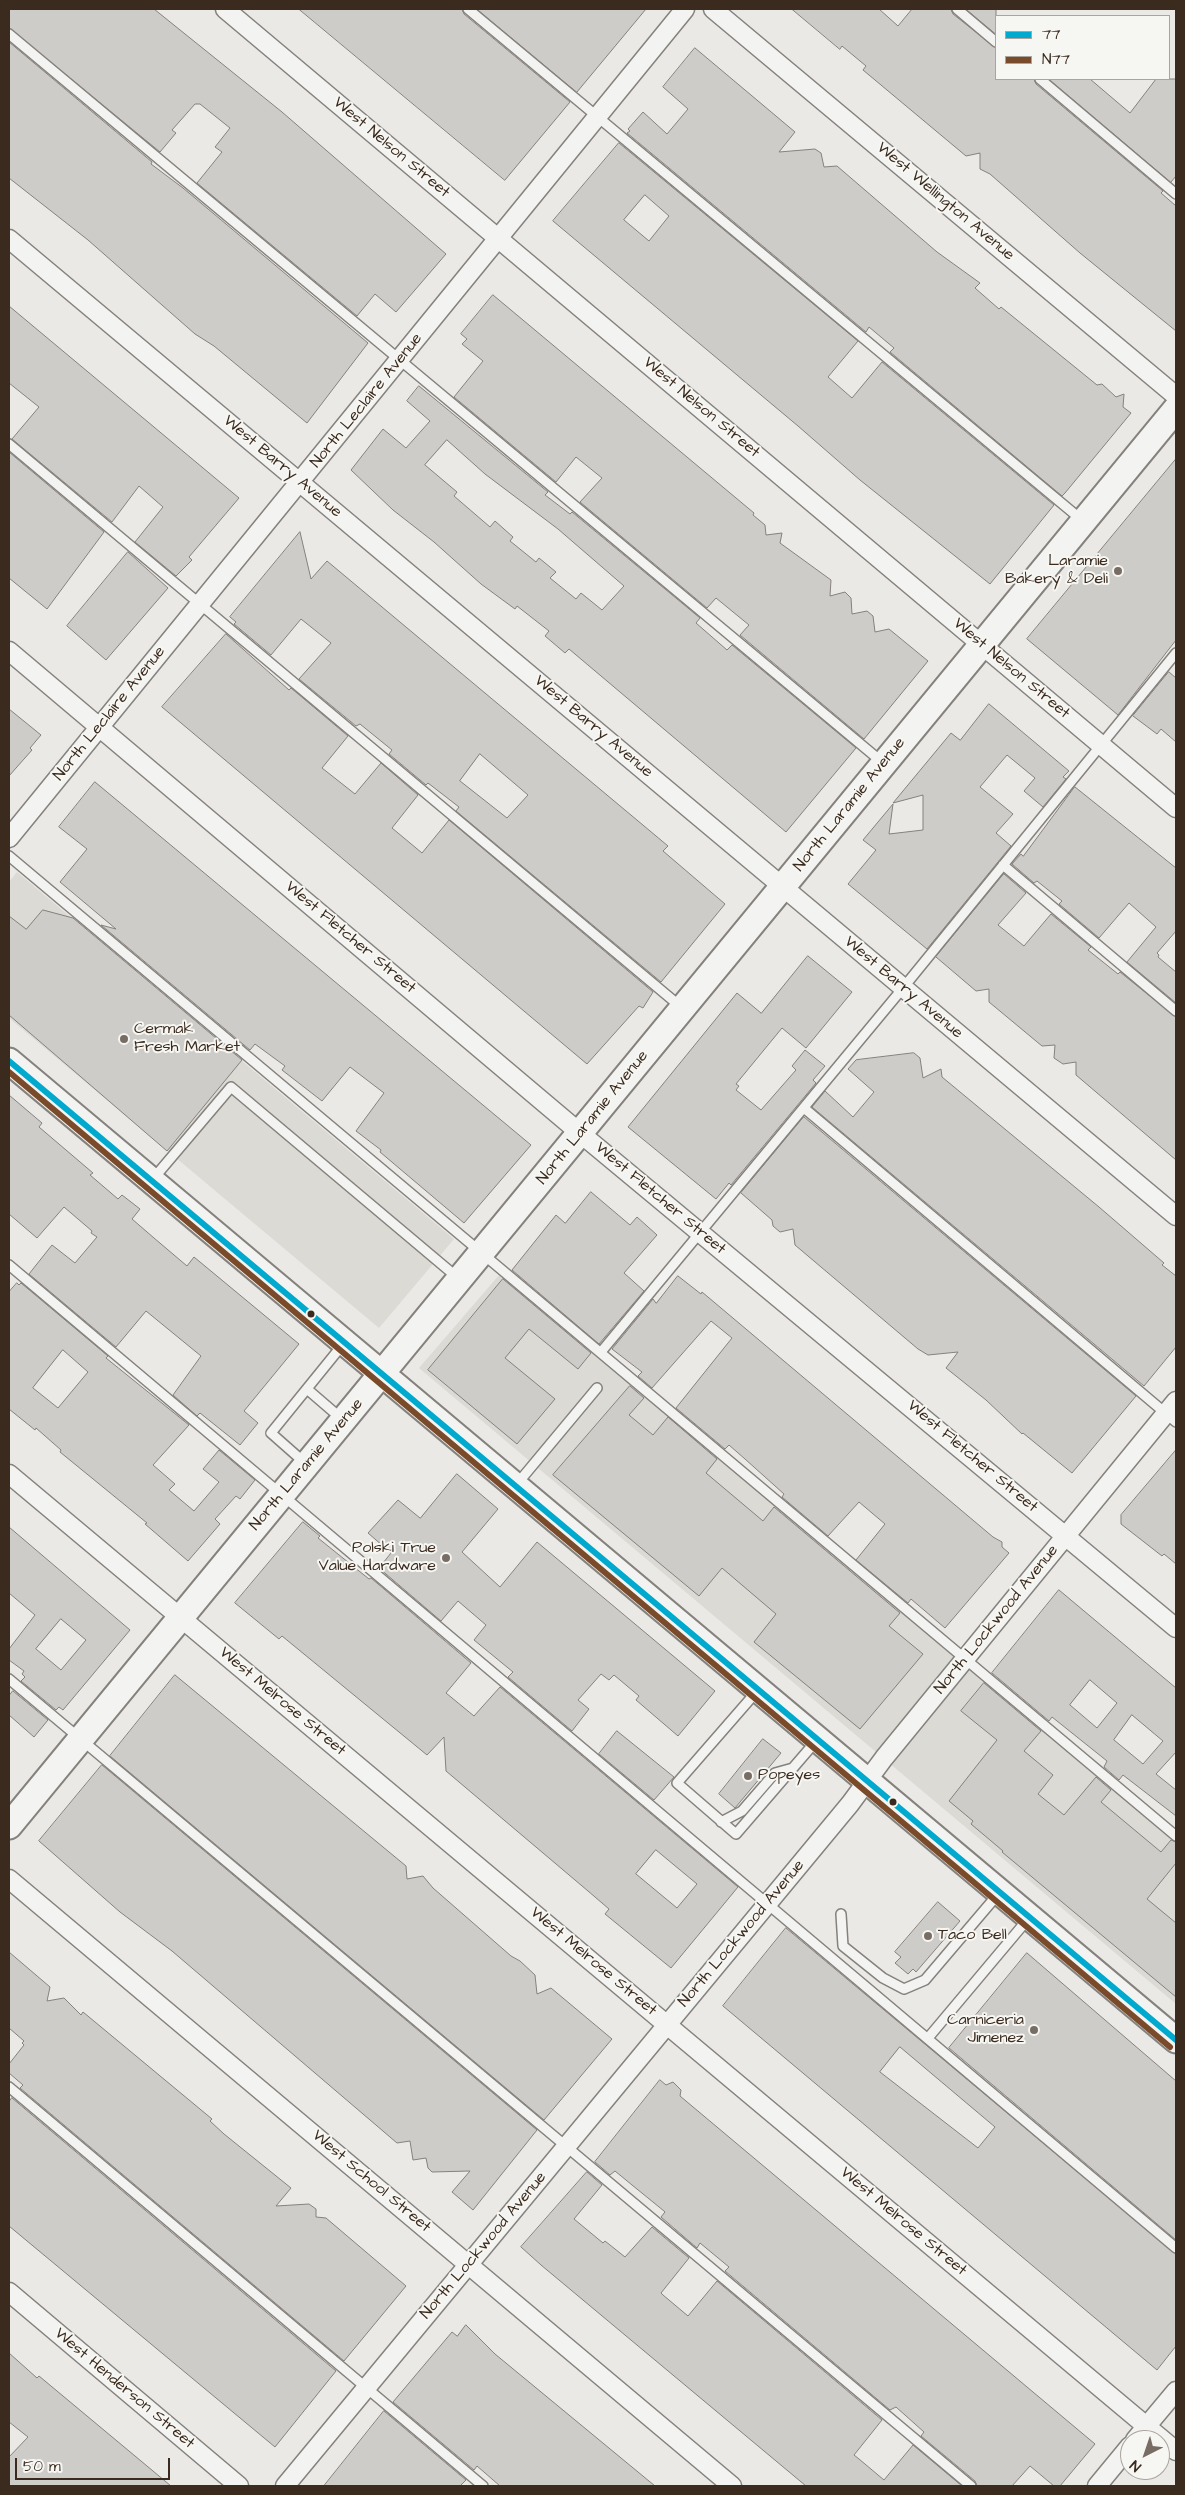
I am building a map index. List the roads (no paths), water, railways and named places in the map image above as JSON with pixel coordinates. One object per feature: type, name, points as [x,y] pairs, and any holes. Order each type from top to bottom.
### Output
[{"type":"street","name":"West Nelson Street","points":[[225,9],[1176,808]]},
{"type":"street","name":"North Leclaire Avenue","points":[[9,838],[400,361],[685,9]]},
{"type":"street","name":"West Wellington Avenue","points":[[713,9],[1176,396]]},
{"type":"street","name":"West Barry Avenue","points":[[9,239],[1176,1216]]},
{"type":"street","name":"North Laramie Avenue","points":[[9,1826],[283,1496],[1176,409]]},
{"type":"street","name":"West Fletcher Street","points":[[9,651],[580,1133],[1067,1535],[1176,1628]]},
{"type":"street","points":[[9,1061],[1176,2040]]},
{"type":"street","name":"North Lockwood Avenue","points":[[285,2486],[767,1904],[965,1658],[1067,1535],[1173,1412]]},
{"type":"street","name":"West Melrose Street","points":[[9,1474],[1176,2451]]},
{"type":"street","name":"West School Street","points":[[9,1879],[732,2486]]},
{"type":"street","name":"West Henderson Street","points":[[9,2292],[239,2486]]},
{"type":"street","points":[[1144,2430],[1176,2390]]},
{"type":"street","points":[[1097,2486],[1120,2458]]},
{"type":"lane","points":[[468,9],[1084,521]]},
{"type":"lane","points":[[957,9],[995,41]]},
{"type":"lane","points":[[9,34],[884,764]]},
{"type":"lane","points":[[1041,80],[1176,194]]},
{"type":"lane","points":[[9,444],[683,1009]]},
{"type":"lane","points":[[601,1352],[903,988],[1176,653]]},
{"type":"lane","points":[[9,856],[1176,1836]]},
{"type":"lane","points":[[1003,865],[1176,1011]]},
{"type":"lane","points":[[151,1181],[231,1087],[460,1280]]},
{"type":"lane","points":[[804,1108],[1173,1412]]},
{"type":"lane","points":[[9,1265],[1176,2248]]},
{"type":"lane","points":[[308,1465],[270,1433],[344,1343]]},
{"type":"lane","points":[[515,1486],[598,1388]]},
{"type":"lane","points":[[307,1389],[344,1421]]},
{"type":"lane","points":[[9,1680],[970,2486]]},
{"type":"lane","points":[[758,1690],[677,1783],[736,1834],[817,1739]]},
{"type":"lane","points":[[722,1822],[742,1811],[775,1773],[793,1768]]},
{"type":"lane","points":[[841,1914],[843,1946],[883,1978],[904,1989],[925,1980],[1000,1892]]},
{"type":"lane","points":[[928,2038],[1030,1917]]},
{"type":"lane","points":[[9,2087],[483,2486]]},
{"type":"place","name":"Laramie Bakery & Deli","points":[[1118,571]]},
{"type":"place","name":"Cermak Fresh Market","points":[[124,1039]]},
{"type":"place","name":"Polski True Value Hardware","points":[[446,1558]]},
{"type":"place","name":"Popeyes","points":[[748,1776]]},
{"type":"place","name":"Taco Bell","points":[[928,1936]]},
{"type":"place","name":"Carniceria Jimenez","points":[[1034,2030]]}]
